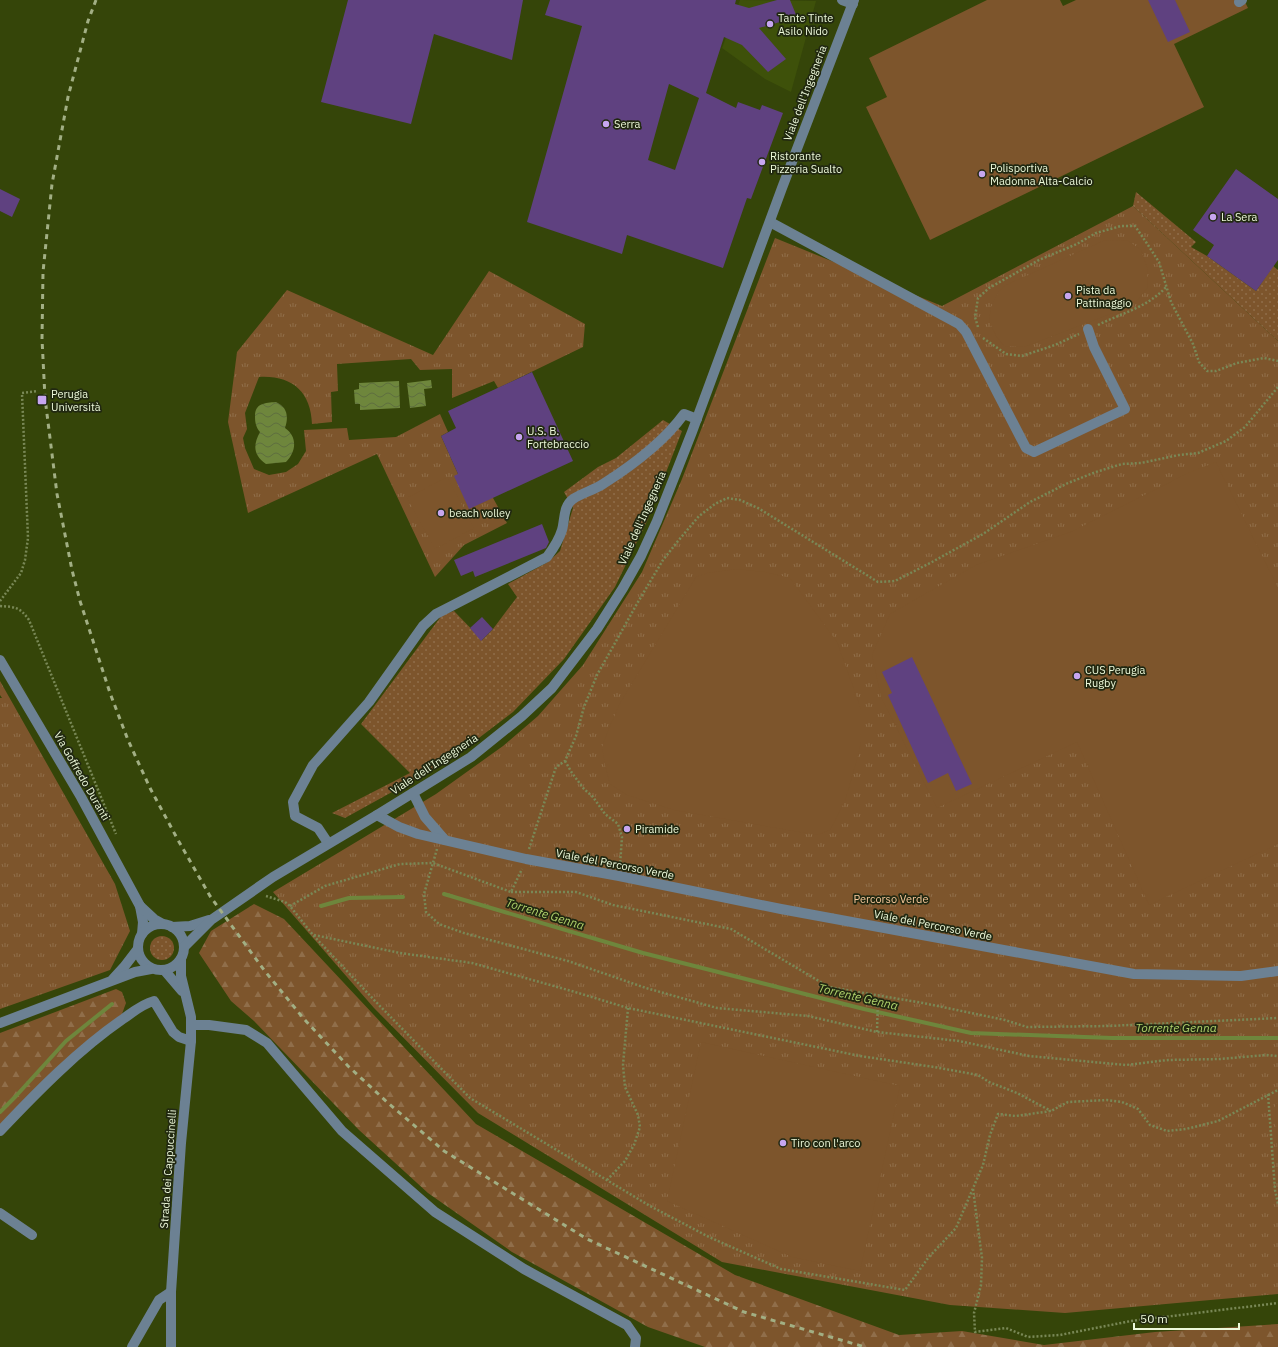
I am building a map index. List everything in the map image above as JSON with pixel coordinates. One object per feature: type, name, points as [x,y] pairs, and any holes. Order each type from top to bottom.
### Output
[{"type":"street","points":[[842,0],[853,2]]},
{"type":"street","name":"Viale dell'Ingegneria","points":[[184,947],[211,920],[257,888],[328,843],[471,757],[522,716],[552,688],[576,657],[623,588],[641,556],[657,521],[853,2]]},
{"type":"street","points":[[770,222],[959,324],[966,332],[1026,448],[1034,452],[1125,409],[1094,347],[1088,329]]},
{"type":"street","points":[[328,843],[318,828],[295,816],[293,802],[313,765],[369,702],[423,626],[436,614],[548,557],[562,530],[566,508],[572,500],[602,484],[636,460],[674,428],[684,414],[696,419]]},
{"type":"street","name":"Via Goffredo Duranti","points":[[0,660],[81,797],[140,906],[143,922],[142,934]]},
{"type":"street","points":[[413,793],[425,817],[445,840]]},
{"type":"street","name":"Viale del Percorso Verde","points":[[376,815],[399,827],[418,834],[526,860],[619,876],[781,909],[1134,974],[1241,976],[1278,971]]},
{"type":"street","name":"Via Goffredo Duranti","points":[[140,906],[154,919],[168,926]]},
{"type":"street","name":"Viale dell'Ingegneria","points":[[168,926],[190,926],[211,920]]},
{"type":"street","points":[[0,1023],[135,972],[151,969],[165,970],[171,968],[181,959],[184,947],[180,935],[168,926],[151,926],[139,939],[138,950],[142,961],[151,969]]},
{"type":"street","points":[[112,981],[138,950]]},
{"type":"street","name":"Strada dei Cappuccinelli","points":[[171,1347],[171,1292],[191,1041],[191,1017],[184,995],[181,976],[181,959]]},
{"type":"street","name":"Strada dei Cappuccinelli","points":[[165,970],[184,995]]},
{"type":"street","points":[[0,1131],[33,1096],[105,1031],[145,1003],[154,1001],[173,1032],[179,1037],[191,1041]]},
{"type":"street","points":[[191,1025],[210,1025],[246,1030],[267,1043],[342,1131],[435,1212],[524,1269],[627,1325],[636,1338],[635,1347]]},
{"type":"street","points":[[0,1213],[32,1235]]},
{"type":"street","points":[[132,1347],[159,1300],[171,1292]]},
{"type":"path","points":[[978,329],[975,317],[978,298],[988,288],[1039,260],[1077,244],[1096,233],[1121,226],[1135,226],[1143,236],[1158,262],[1171,302],[1193,344],[1200,362],[1206,371],[1216,371],[1237,363],[1264,358],[1278,361]]},
{"type":"path","points":[[980,335],[1006,354],[1022,356],[1055,345],[1088,329],[1135,310],[1158,296],[1166,287]]},
{"type":"path","points":[[511,892],[526,860],[556,767],[565,761],[576,736],[584,707],[597,674],[664,560],[699,516],[715,504],[727,498],[740,500],[758,508],[878,582],[895,581],[983,534],[1030,502],[1068,483],[1122,464],[1141,463],[1178,455],[1198,453],[1226,441],[1245,427],[1277,391],[1278,387]]},
{"type":"path","points":[[0,601],[21,573],[25,560],[28,538],[22,393],[38,391]]},
{"type":"path","points":[[0,606],[14,607],[22,611],[29,620],[119,840]]},
{"type":"path","points":[[565,761],[584,789],[593,797],[605,814],[618,824],[622,837],[619,876]]},
{"type":"path","points":[[437,849],[424,894],[426,912],[439,924],[464,933],[568,961],[646,988],[717,1008],[808,1016],[877,1032],[959,1041],[1029,1056],[1126,1065],[1168,1060],[1220,1059],[1266,1055],[1278,1056]]},
{"type":"path","points":[[290,906],[325,886],[354,877],[400,864],[433,863],[511,892],[576,892],[613,905],[731,929],[829,987],[923,1003],[1005,1020],[1027,1027],[1109,1026],[1278,1018]]},
{"type":"path","points":[[257,888],[266,896],[284,902],[290,906],[313,935],[470,1098],[650,1206],[710,1237],[781,1269],[906,1290],[928,1258],[956,1228],[983,1165],[990,1136],[998,1114],[1016,1116],[1051,1111],[1068,1102],[1107,1100],[1122,1102],[1138,1109],[1150,1125],[1167,1131],[1186,1129],[1218,1121],[1278,1090]]},
{"type":"path","points":[[313,935],[400,953],[472,963],[628,1008],[860,1056],[978,1075],[989,1082],[1017,1093],[1051,1111]]},
{"type":"path","points":[[877,1032],[878,996]]},
{"type":"path","points":[[607,1180],[625,1162],[634,1145],[640,1127],[638,1115],[625,1087],[623,1065],[628,1008]]},
{"type":"path","points":[[1268,1094],[1274,1190],[1278,1204]]},
{"type":"path","points":[[973,1188],[982,1258],[982,1285],[974,1313],[975,1332],[1006,1328],[1028,1337],[1060,1336],[1131,1321],[1278,1303]]},
{"type":"shaded area","name":"Tante Tinte Asilo Nido","points":[[740,0],[816,1],[791,92],[765,79],[722,48]]},
{"type":"green space","name":"Polisportiva Madonna Alta-Calcio","points":[[987,0],[1060,0],[1063,6],[1076,0],[1244,0],[1248,8],[1174,44],[1204,107],[930,240],[866,107],[887,97],[869,58]]},
{"type":"green space","points":[[1136,192],[1196,242],[1191,247],[1207,256],[1256,291],[1273,266],[1278,270],[1278,341],[1133,206]]},
{"type":"green space","name":"Percorso Verde","points":[[1133,206],[1278,341],[1278,1294],[1065,1313],[950,1305],[722,1262],[478,1113],[374,1008],[273,892],[436,794],[503,746],[538,716],[583,665],[642,572],[682,479],[775,238],[942,306]]},
{"type":"green space","name":"Pista da Pattinaggio","points":[[1127,240],[1141,250],[1147,267],[1148,287],[1136,302],[1113,313],[1024,347],[1004,346],[996,336],[989,321],[991,307],[999,291],[1006,285],[1103,241]]},
{"type":"green space","points":[[489,271],[585,324],[583,347],[498,388],[494,381],[452,398],[452,369],[420,370],[411,359],[337,364],[338,391],[331,392],[332,422],[312,424],[308,402],[297,387],[290,382],[281,379],[259,377],[245,413],[247,429],[243,438],[245,448],[254,469],[269,475],[286,472],[298,464],[306,451],[304,430],[347,428],[349,440],[396,437],[440,414],[448,432],[441,436],[458,474],[493,498],[507,523],[464,545],[435,577],[377,454],[248,513],[228,422],[237,352],[287,290],[433,355]]},
{"type":"green space","points":[[663,420],[682,431],[648,519],[615,587],[564,659],[513,712],[450,760],[345,818],[332,813],[410,773],[361,724],[442,615],[454,611],[482,640],[493,629],[517,597],[508,584],[548,562],[560,551],[573,508],[564,492],[598,467],[616,458]]},
{"type":"green space","name":"CUS Perugia Rugby","points":[[1216,462],[1278,588],[1278,844],[1149,905],[1077,742],[937,808],[881,697],[872,655],[890,614],[976,565],[1073,531],[1186,474]]},
{"type":"green space","name":"beach volley","points":[[447,477],[474,528],[435,549],[407,498]]},
{"type":"green space","points":[[737,569],[765,572],[790,578],[837,642],[861,709],[861,742],[845,801],[830,830],[817,835],[674,810],[627,795],[610,784],[602,747],[619,705],[696,577],[707,573]]},
{"type":"green space","points":[[0,681],[115,884],[130,931],[110,970],[0,1009],[0,698],[2,698],[0,695]]},
{"type":"green space","points":[[254,904],[284,919],[476,1124],[735,1275],[899,1335],[962,1331],[1044,1345],[1155,1332],[1278,1324],[1278,1347],[705,1347],[648,1327],[512,1252],[428,1193],[359,1130],[254,1021],[231,1001],[199,953],[211,931]]},
{"type":"green space","points":[[162,936],[171,939],[174,948],[171,957],[162,960],[153,957],[150,948],[153,939]]},
{"type":"green space","points":[[116,989],[122,992],[126,1003],[119,1022],[0,1131],[0,1033]]},
{"type":"green space","name":"Tiro con l'arco","points":[[701,1042],[900,1086],[860,1271],[792,1257],[667,1201]]},
{"type":"green space","points":[[1278,1103],[1278,1157],[1275,1104]]},
{"type":"water","points":[[431,380],[432,388],[424,389],[426,406],[410,408],[407,383]]},
{"type":"water","points":[[399,381],[400,408],[360,410],[360,404],[355,404],[354,390],[359,389],[359,383]]},
{"type":"water","points":[[276,402],[285,409],[287,420],[285,428],[294,440],[294,449],[286,462],[266,464],[259,457],[256,450],[255,445],[260,432],[256,423],[255,412],[261,404]]},
{"type":"building","points":[[348,0],[523,0],[512,60],[434,34],[411,124],[321,102]]},
{"type":"building","points":[[550,0],[736,0],[735,4],[749,8],[777,0],[790,0],[797,17],[759,28],[786,59],[768,72],[742,45],[724,37],[706,93],[736,108],[738,102],[760,110],[762,105],[783,113],[751,199],[747,198],[723,268],[627,235],[622,254],[527,222],[582,26],[545,15]],"holes":[[[669,84],[699,98],[675,170],[648,160]]]},
{"type":"building","points":[[1148,0],[1175,0],[1190,32],[1168,42]]},
{"type":"building","points":[[1236,169],[1278,199],[1278,260],[1256,291],[1207,256],[1214,245],[1193,230]]},
{"type":"building","points":[[0,189],[20,199],[12,217],[0,211]]},
{"type":"building","points":[[532,372],[573,461],[469,509],[454,476],[458,474],[441,436],[456,428],[448,411]]},
{"type":"building","points":[[542,524],[549,542],[546,548],[475,577],[473,571],[461,576],[454,560]]},
{"type":"building","points":[[482,617],[493,629],[481,641],[470,628]]},
{"type":"building","points":[[912,657],[972,784],[956,791],[948,773],[928,783],[888,695],[892,693],[882,672]]},
{"type":"waterway","name":"Torrente Genna","points":[[444,894],[643,953],[864,1009],[971,1033],[1112,1038],[1278,1038]]},
{"type":"waterway","name":"Torrente Genna","points":[[321,906],[349,898],[403,897]]},
{"type":"waterway","name":"Torrente Genna","points":[[0,1112],[66,1041],[112,1004]]},
{"type":"railway","points":[[96,0],[88,21],[68,97],[52,184],[43,272],[42,339],[45,398],[57,494],[72,570],[80,601],[110,693],[128,740],[150,788],[178,840],[210,896],[264,970],[304,1019],[348,1066],[444,1151],[587,1239],[744,1312],[865,1347]]},
{"type":"place","name":"Tante Tinte Asilo Nido","points":[[770,24]]},
{"type":"place","name":"Serra","points":[[606,124]]},
{"type":"place","name":"Ristorante Pizzeria Sualto","points":[[762,162]]},
{"type":"place","name":"Polisportiva Madonna Alta-Calcio","points":[[982,174]]},
{"type":"place","name":"La Sera","points":[[1213,217]]},
{"type":"place","name":"Pista da Pattinaggio","points":[[1068,296]]},
{"type":"place","name":"Perugia Università","points":[[42,400]]},
{"type":"place","name":"U.S. B. Fortebraccio","points":[[519,437]]},
{"type":"place","name":"beach volley","points":[[441,513]]},
{"type":"place","name":"CUS Perugia Rugby","points":[[1077,676]]},
{"type":"place","name":"Piramide","points":[[627,829]]},
{"type":"place","name":"Tiro con l'arco","points":[[783,1143]]}]
